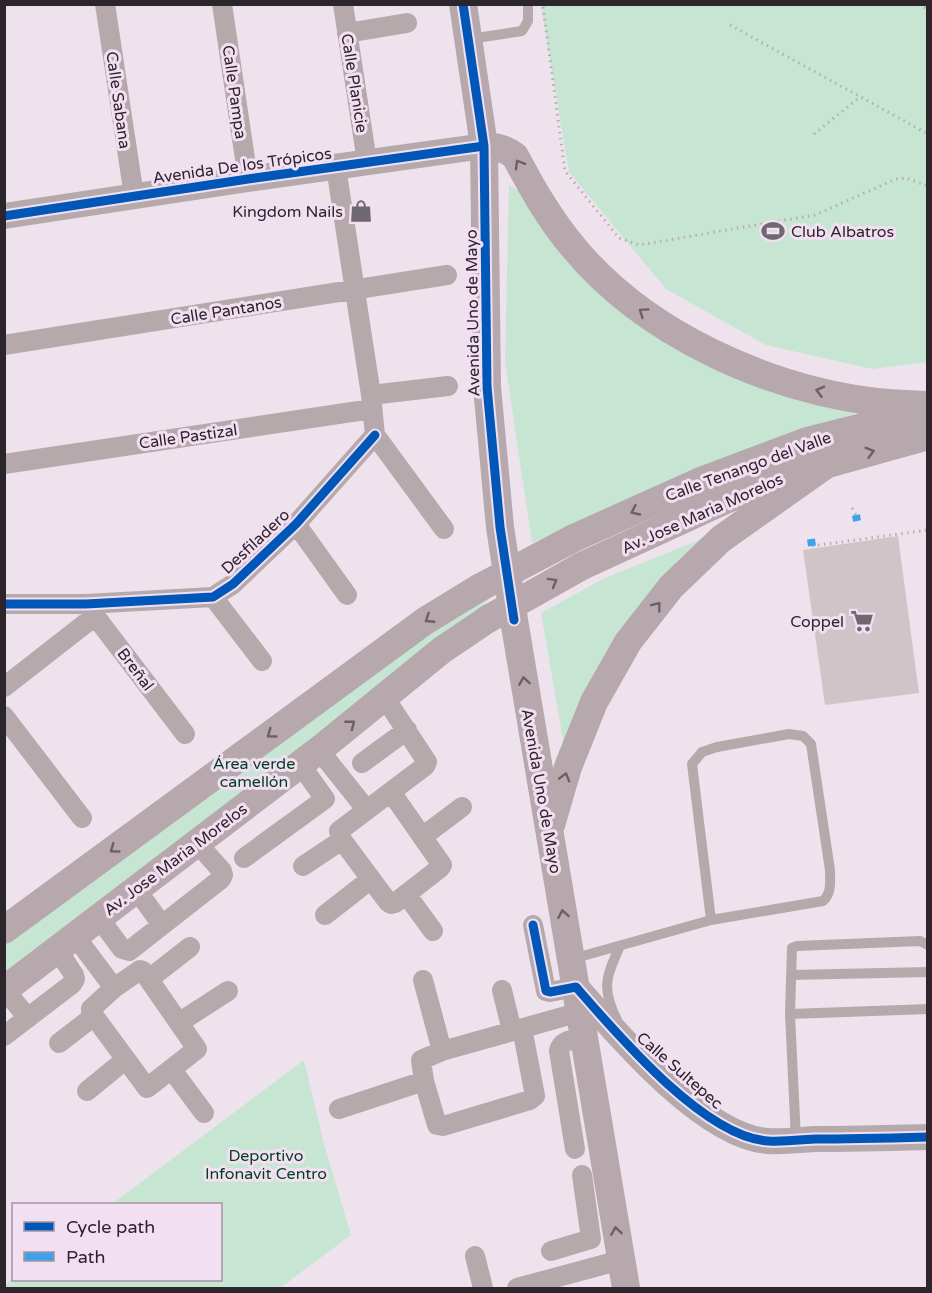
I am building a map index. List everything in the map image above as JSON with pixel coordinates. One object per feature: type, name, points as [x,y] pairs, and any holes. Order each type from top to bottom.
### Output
[{"type":"main road","name":"Avenida Uno de Mayo","points":[[463,4],[484,147],[487,387],[500,527],[626,1288]]},
{"type":"main road","points":[[484,147],[508,150],[514,156],[545,210],[574,249],[628,301],[669,329],[723,357],[788,382],[867,400],[927,405]]},
{"type":"main road","name":"Calle Tenango del Valle","points":[[4,930],[425,621],[478,588],[574,538],[703,480],[796,445],[927,410]]},
{"type":"main road","name":"Av. Jose Maria Morelos","points":[[5,990],[385,698],[442,650],[488,619],[582,566],[767,481],[927,436]]},
{"type":"main road","points":[[549,833],[568,767],[594,702],[628,642],[671,587],[722,539],[827,464]]},
{"type":"street","name":"Calle Sabana","points":[[105,4],[134,196]]},
{"type":"street","name":"Calle Pampa","points":[[222,4],[248,179]]},
{"type":"street","name":"Calle Planicie","points":[[343,4],[367,162]]},
{"type":"street","points":[[347,33],[407,23]]},
{"type":"street","name":"Avenida De los Trópicos","points":[[4,216],[248,179],[484,147]]},
{"type":"street","points":[[336,167],[375,435],[444,529]]},
{"type":"street","name":"Calle Pantanos","points":[[4,345],[447,275]]},
{"type":"street","name":"Calle Pastizal","points":[[4,464],[372,402],[448,386]]},
{"type":"street","name":"Desfiladero","points":[[213,597],[233,584],[296,524],[375,435]]},
{"type":"street","points":[[296,524],[347,595]]},
{"type":"street","points":[[4,604],[90,610],[213,597],[262,661]]},
{"type":"street","points":[[4,687],[90,610]]},
{"type":"street","name":"Breñal","points":[[90,610],[185,734]]},
{"type":"street","points":[[385,698],[427,762],[391,792],[340,828],[339,836],[391,904],[442,865],[391,792]]},
{"type":"street","points":[[4,716],[82,818]]},
{"type":"street","points":[[362,763],[407,730]]},
{"type":"street","points":[[309,757],[366,809]]},
{"type":"street","points":[[244,858],[325,799],[309,757]]},
{"type":"street","points":[[422,837],[462,807]]},
{"type":"street","points":[[303,866],[342,840]]},
{"type":"street","points":[[99,918],[125,951],[129,951],[223,875],[197,843]]},
{"type":"street","points":[[325,915],[371,879]]},
{"type":"street","points":[[136,890],[162,925]]},
{"type":"street","points":[[406,894],[434,931]]},
{"type":"street","points":[[533,925],[546,991],[580,1012]]},
{"type":"street","points":[[66,943],[114,988]]},
{"type":"street","points":[[4,1036],[72,984],[75,979],[66,943]]},
{"type":"street","points":[[149,979],[190,947]]},
{"type":"street","points":[[140,970],[149,979],[197,1049],[147,1088],[91,1009],[114,988],[140,970]]},
{"type":"street","points":[[423,980],[442,1051]]},
{"type":"street","points":[[5,990],[28,1018]]},
{"type":"street","points":[[502,990],[517,1030],[535,1096],[530,1100],[444,1126],[437,1125],[424,1081],[421,1060],[442,1051],[517,1030],[580,1012]]},
{"type":"street","points":[[180,1022],[228,991]]},
{"type":"street","points":[[575,1149],[559,1052],[560,1046],[580,1012]]},
{"type":"street","name":"Calle Sultepec","points":[[580,1012],[631,1050],[692,1104],[738,1133],[767,1141],[927,1137]]},
{"type":"street","points":[[59,1043],[94,1016]]},
{"type":"street","points":[[87,1091],[125,1060]]},
{"type":"street","points":[[172,1070],[204,1113]]},
{"type":"street","points":[[339,1109],[424,1081]]},
{"type":"street","points":[[560,1283],[550,1244],[591,1239],[582,1175]]},
{"type":"street","points":[[475,1256],[483,1288]]},
{"type":"street","points":[[517,1288],[560,1283],[621,1260]]},
{"type":"lane","points":[[468,40],[522,31],[528,21],[528,4]]},
{"type":"lane","points":[[572,959],[711,920],[823,901],[828,896],[830,870],[811,744],[803,736],[789,734],[717,747],[702,752],[692,764],[711,920]]},
{"type":"lane","points":[[796,1140],[790,1014],[792,948],[920,941],[927,945]]},
{"type":"lane","points":[[620,946],[608,973],[607,992],[613,1012],[631,1050]]},
{"type":"lane","points":[[791,975],[927,972]]},
{"type":"lane","points":[[790,1014],[927,1009]]},
{"type":"path","points":[[543,4],[565,171],[619,238],[639,245],[815,215],[896,179],[906,178],[927,186]]},
{"type":"path","points":[[919,4],[927,10]]},
{"type":"path","points":[[730,25],[927,134]]},
{"type":"path","points":[[814,134],[860,97]]},
{"type":"path","points":[[852,508],[856,515]]},
{"type":"path","points":[[812,546],[927,530]]},
{"type":"green space","name":"Club Albatros","points":[[541,5],[927,5],[927,362],[872,369],[766,345],[666,289],[569,172]]},
{"type":"green space","points":[[509,185],[530,198],[607,294],[864,410],[698,468],[532,543],[505,362]]},
{"type":"green space","points":[[726,529],[714,539],[566,757],[541,613],[605,578]]},
{"type":"green space","name":"Área verde camellón","points":[[491,598],[432,650],[5,984],[5,938],[402,644]]},
{"type":"green space","name":"Deportivo Infonavit Centro","points":[[304,1060],[324,1144],[351,1235],[280,1288],[5,1288],[5,1285],[12,1279],[12,1281],[222,1281],[222,1203],[113,1203]]},
{"type":"building","name":"Coppel","points":[[898,536],[919,693],[825,705],[803,550]]},
{"type":"marked path","points":[[856,515],[857,521]]},
{"type":"marked path","points":[[811,539],[812,546]]},
{"type":"cycle path","points":[[463,4],[484,146],[487,387],[500,527],[514,620]]},
{"type":"cycle path","points":[[4,216],[484,146]]},
{"type":"cycle path","points":[[4,604],[86,604],[213,597],[233,584],[296,524],[375,435]]},
{"type":"cycle path","points":[[533,925],[546,991],[576,987],[663,1080],[717,1122],[743,1135],[768,1141],[928,1137]]},
{"type":"place","name":"Kingdom Nails","points":[[361,211]]},
{"type":"place","name":"Club Albatros","points":[[773,231]]},
{"type":"place","name":"Coppel","points":[[862,621]]}]
